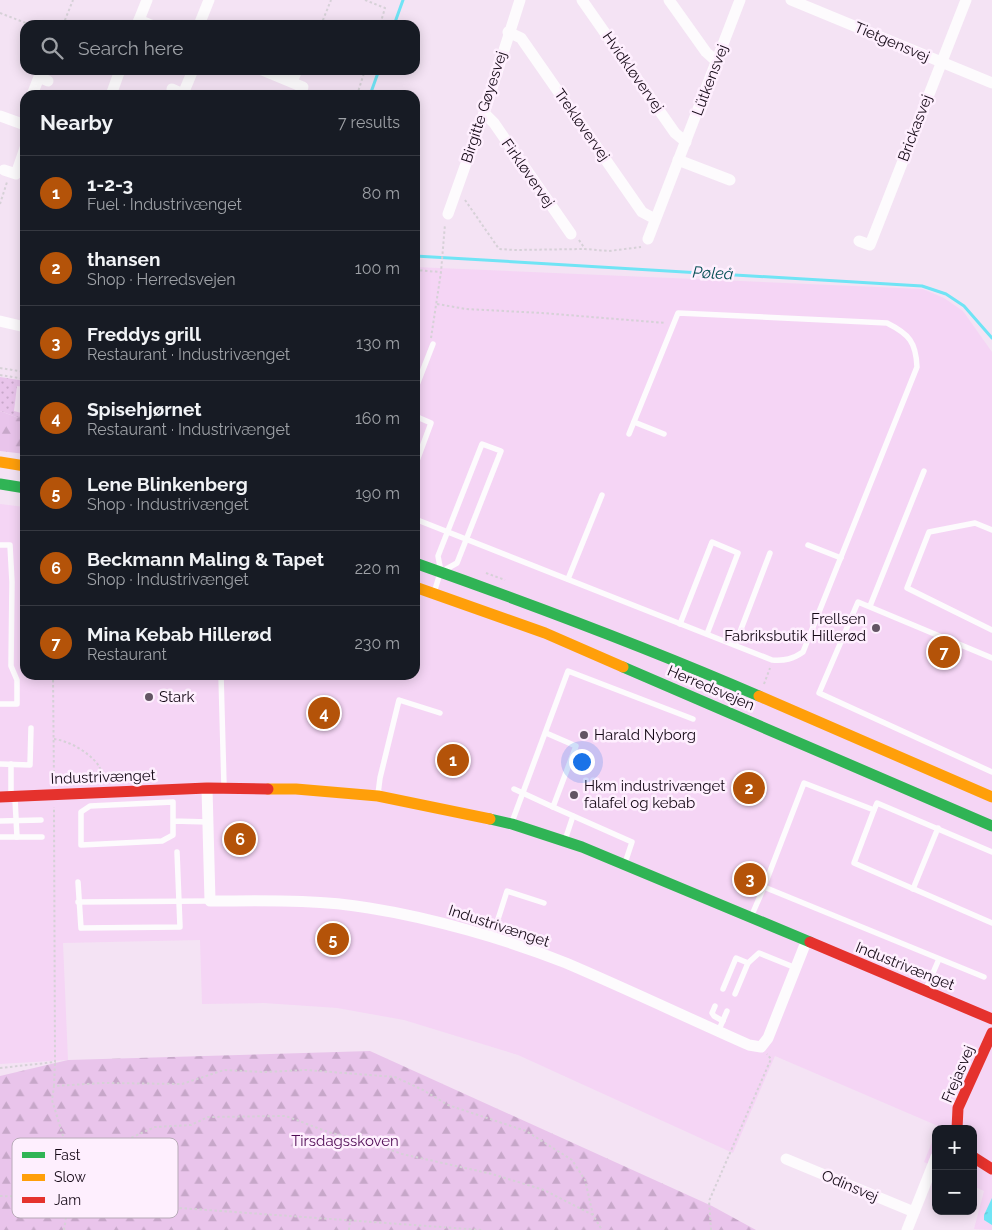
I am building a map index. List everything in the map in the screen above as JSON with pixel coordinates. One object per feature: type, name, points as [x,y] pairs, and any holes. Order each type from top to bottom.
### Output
[{"type":"street","points":[[139,20],[147,0]]},
{"type":"street","points":[[201,20],[209,0]]},
{"type":"street","name":"Birgitte Gøyesvej","points":[[448,214],[484,113],[508,32],[520,0]]},
{"type":"street","name":"Hvidkløvervej","points":[[582,0],[676,133],[686,142]]},
{"type":"street","points":[[669,0],[706,52],[716,60]]},
{"type":"street","name":"Lütkensvej","points":[[648,239],[740,0]]},
{"type":"street","name":"Tietgensvej","points":[[791,0],[992,83]]},
{"type":"street","name":"Brickasvej","points":[[859,241],[870,246],[966,0]]},
{"type":"street","name":"Trekløvervej","points":[[508,32],[521,38],[642,212],[655,219]]},
{"type":"street","points":[[113,90],[118,75]]},
{"type":"street","points":[[185,90],[191,75]]},
{"type":"street","points":[[274,75],[303,87],[302,90]]},
{"type":"street","points":[[292,82],[295,75]]},
{"type":"street","points":[[34,90],[39,77],[48,81]]},
{"type":"street","name":"Firkløvervej","points":[[484,113],[494,123],[570,233]]},
{"type":"street","points":[[0,116],[20,121]]},
{"type":"street","points":[[678,160],[730,180]]},
{"type":"street","points":[[7,171],[16,174],[20,162]]},
{"type":"street","points":[[0,321],[20,326]]},
{"type":"street","points":[[0,462],[20,465]]},
{"type":"street","points":[[0,484],[20,487]]},
{"type":"street","name":"Herredsvejen","points":[[420,565],[544,609],[696,669],[992,797]]},
{"type":"street","name":"Herredsvejen","points":[[420,589],[545,633],[992,826]]},
{"type":"street","points":[[207,788],[210,901]]},
{"type":"street","name":"Industrivænget","points":[[9,796],[207,788],[296,789],[378,796],[442,808],[512,824],[565,841],[992,1019]]},
{"type":"street","name":"Industrivænget","points":[[210,901],[298,901],[368,907],[425,919],[492,938],[564,962],[721,1026],[749,1046],[761,1047]]},
{"type":"street","points":[[761,1047],[768,1038],[806,942]]},
{"type":"street","name":"Frejasvej","points":[[957,1125],[958,1108],[992,1033]]},
{"type":"street","name":"Odinsvej","points":[[786,1159],[914,1212]]},
{"type":"street","points":[[977,1160],[992,1169]]},
{"type":"street","points":[[907,1230],[932,1167]]},
{"type":"lane","points":[[420,521],[772,660],[784,661],[794,658],[803,652],[841,558],[917,366],[916,352],[910,339],[900,330],[887,323],[678,313],[629,434]]},
{"type":"lane","points":[[420,378],[434,344]]},
{"type":"lane","points":[[420,418],[431,423],[420,453]]},
{"type":"lane","points":[[634,422],[664,434]]},
{"type":"lane","points":[[434,593],[441,572],[438,556],[482,444],[501,451],[457,563],[441,572]]},
{"type":"lane","points":[[870,606],[924,471]]},
{"type":"lane","points":[[568,580],[602,496]]},
{"type":"lane","points":[[992,530],[975,524],[929,532],[907,588],[992,630]]},
{"type":"lane","points":[[680,624],[712,542],[738,553],[706,634]]},
{"type":"lane","points":[[0,545],[10,545],[12,582],[11,666],[17,680],[18,704],[0,704]]},
{"type":"lane","points":[[808,545],[841,558]]},
{"type":"lane","points":[[735,646],[770,553]]},
{"type":"lane","points":[[992,658],[858,602],[819,693],[992,772]]},
{"type":"lane","points":[[512,824],[568,671],[693,719]]},
{"type":"lane","points":[[221,680],[224,788]]},
{"type":"lane","points":[[378,796],[380,778],[399,700],[440,713]]},
{"type":"lane","points":[[0,764],[30,765],[31,728]]},
{"type":"lane","points":[[546,733],[576,746],[553,807]]},
{"type":"lane","points":[[11,764],[9,796],[16,821],[17,837]]},
{"type":"lane","points":[[751,919],[804,783],[874,810]]},
{"type":"lane","points":[[514,789],[632,842],[624,865]]},
{"type":"lane","points":[[90,793],[90,806]]},
{"type":"lane","points":[[172,802],[173,821],[173,835],[162,841],[81,845],[81,812],[90,806],[172,802]]},
{"type":"lane","points":[[992,852],[877,802],[854,863],[992,923]]},
{"type":"lane","points":[[565,841],[573,816]]},
{"type":"lane","points":[[0,821],[41,820]]},
{"type":"lane","points":[[173,821],[208,822]]},
{"type":"lane","points":[[913,889],[938,828]]},
{"type":"lane","points":[[0,837],[42,836]]},
{"type":"lane","points":[[78,882],[81,928],[180,927],[177,852]]},
{"type":"lane","points":[[764,887],[984,977]]},
{"type":"lane","points":[[492,938],[507,891],[544,903]]},
{"type":"lane","points":[[78,902],[210,901]]},
{"type":"lane","points":[[735,994],[748,962],[759,953],[796,968]]},
{"type":"lane","points":[[723,989],[736,958],[748,962]]},
{"type":"lane","points":[[925,991],[939,959]]},
{"type":"lane","points":[[715,1006],[712,1014],[721,1026]]},
{"type":"lane","points":[[721,1026],[727,1012]]},
{"type":"path","points":[[65,20],[73,0]]},
{"type":"path","points":[[323,20],[331,0]]},
{"type":"path","points":[[365,0],[385,8],[381,20]]},
{"type":"path","points":[[0,13],[20,21]]},
{"type":"path","points":[[359,90],[363,75]]},
{"type":"path","points":[[0,204],[7,171]]},
{"type":"path","points":[[454,195],[465,200],[499,249],[626,250],[642,247],[648,239]]},
{"type":"path","points":[[434,344],[430,336],[437,304],[444,226],[448,214]]},
{"type":"path","points":[[570,233],[574,233],[585,249]]},
{"type":"path","points":[[420,270],[441,272]]},
{"type":"path","points":[[437,304],[466,309],[533,312],[674,324]]},
{"type":"path","points":[[0,368],[20,371]]},
{"type":"path","points":[[0,375],[20,378]]},
{"type":"path","points":[[764,684],[772,660]]},
{"type":"path","points":[[53,680],[54,785]]},
{"type":"path","points":[[54,739],[73,745],[86,754],[99,767],[107,793]]},
{"type":"path","points":[[54,804],[54,1086],[52,1100],[63,1138]]},
{"type":"path","points":[[711,1230],[709,1202],[771,1059],[761,1047]]},
{"type":"path","points":[[0,1068],[54,1062]]},
{"type":"path","points":[[54,1086],[102,1083],[182,1084],[224,1070],[264,1072],[306,1070],[395,1078],[422,1090],[448,1105],[526,1131],[572,1160],[585,1180],[593,1215],[602,1230]]},
{"type":"path","points":[[131,1138],[156,1127],[191,1125],[208,1117],[286,1116],[328,1132],[368,1142],[402,1154],[492,1174],[544,1190],[593,1215]]},
{"type":"path","points":[[178,1208],[482,1230]]},
{"type":"path","points":[[349,1230],[350,1220]]},
{"type":"shaded area","points":[[420,267],[923,289],[944,298],[963,311],[992,352],[992,1230],[974,1229],[984,1191],[977,1188],[977,1125],[936,1125],[775,1056],[733,1153],[518,1055],[404,1020],[337,1008],[264,1003],[202,1004],[200,940],[63,943],[68,1060],[0,1064],[0,504],[20,506],[20,680],[420,680]]},
{"type":"shaded area","points":[[932,1142],[932,1166],[924,1162]]},
{"type":"green space","points":[[0,377],[20,380],[20,386],[17,386],[14,411],[20,413],[19,418],[0,411]]},
{"type":"green space","points":[[0,411],[19,418],[20,416],[20,453],[0,451]]},
{"type":"green space","name":"Tirsdagsskoven","points":[[370,1051],[712,1206],[756,1230],[0,1230],[0,1076],[68,1060]]},
{"type":"water","points":[[992,1198],[992,1225],[984,1220],[984,1215]]},
{"type":"waterway","name":"Pøleå","points":[[396,20],[403,0]]},
{"type":"waterway","name":"Pøleå","points":[[372,90],[377,75]]},
{"type":"waterway","name":"Pøleå","points":[[420,256],[922,286],[946,294],[964,306],[992,338]]},
{"type":"traffic: fast","points":[[0,484],[20,487]]},
{"type":"traffic: fast","points":[[420,565],[588,626],[759,696]]},
{"type":"traffic: fast","points":[[623,667],[992,826]]},
{"type":"traffic: fast","points":[[490,819],[512,824],[582,847],[810,942]]},
{"type":"traffic: slow","points":[[0,462],[20,465]]},
{"type":"traffic: slow","points":[[420,589],[545,633],[623,667]]},
{"type":"traffic: slow","points":[[759,696],[992,797]]},
{"type":"traffic: slow","points":[[268,789],[296,789],[378,796],[490,819]]},
{"type":"traffic: jam","points":[[0,797],[207,788],[268,789]]},
{"type":"traffic: jam","points":[[810,942],[992,1019]]},
{"type":"traffic: jam","points":[[957,1125],[958,1108],[992,1033]]},
{"type":"traffic: jam","points":[[977,1160],[992,1169]]},
{"type":"place","name":"Frellsen Fabriksbutik Hillerød","points":[[876,628]]},
{"type":"place","name":"Mina Kebab Hillerød","points":[[944,652]]},
{"type":"place","name":"Stark","points":[[149,697]]},
{"type":"place","name":"Spisehjørnet","points":[[324,713]]},
{"type":"place","name":"Harald Nyborg","points":[[584,735]]},
{"type":"place","name":"1-2-3","points":[[453,760]]},
{"type":"place","name":"thansen","points":[[749,788]]},
{"type":"place","name":"Hkm industrivænget falafel og kebab","points":[[574,795]]},
{"type":"place","name":"Beckmann Maling & Tapet","points":[[240,839]]},
{"type":"place","name":"Freddys grill","points":[[750,879]]},
{"type":"place","name":"Lene Blinkenberg","points":[[333,939]]}]
